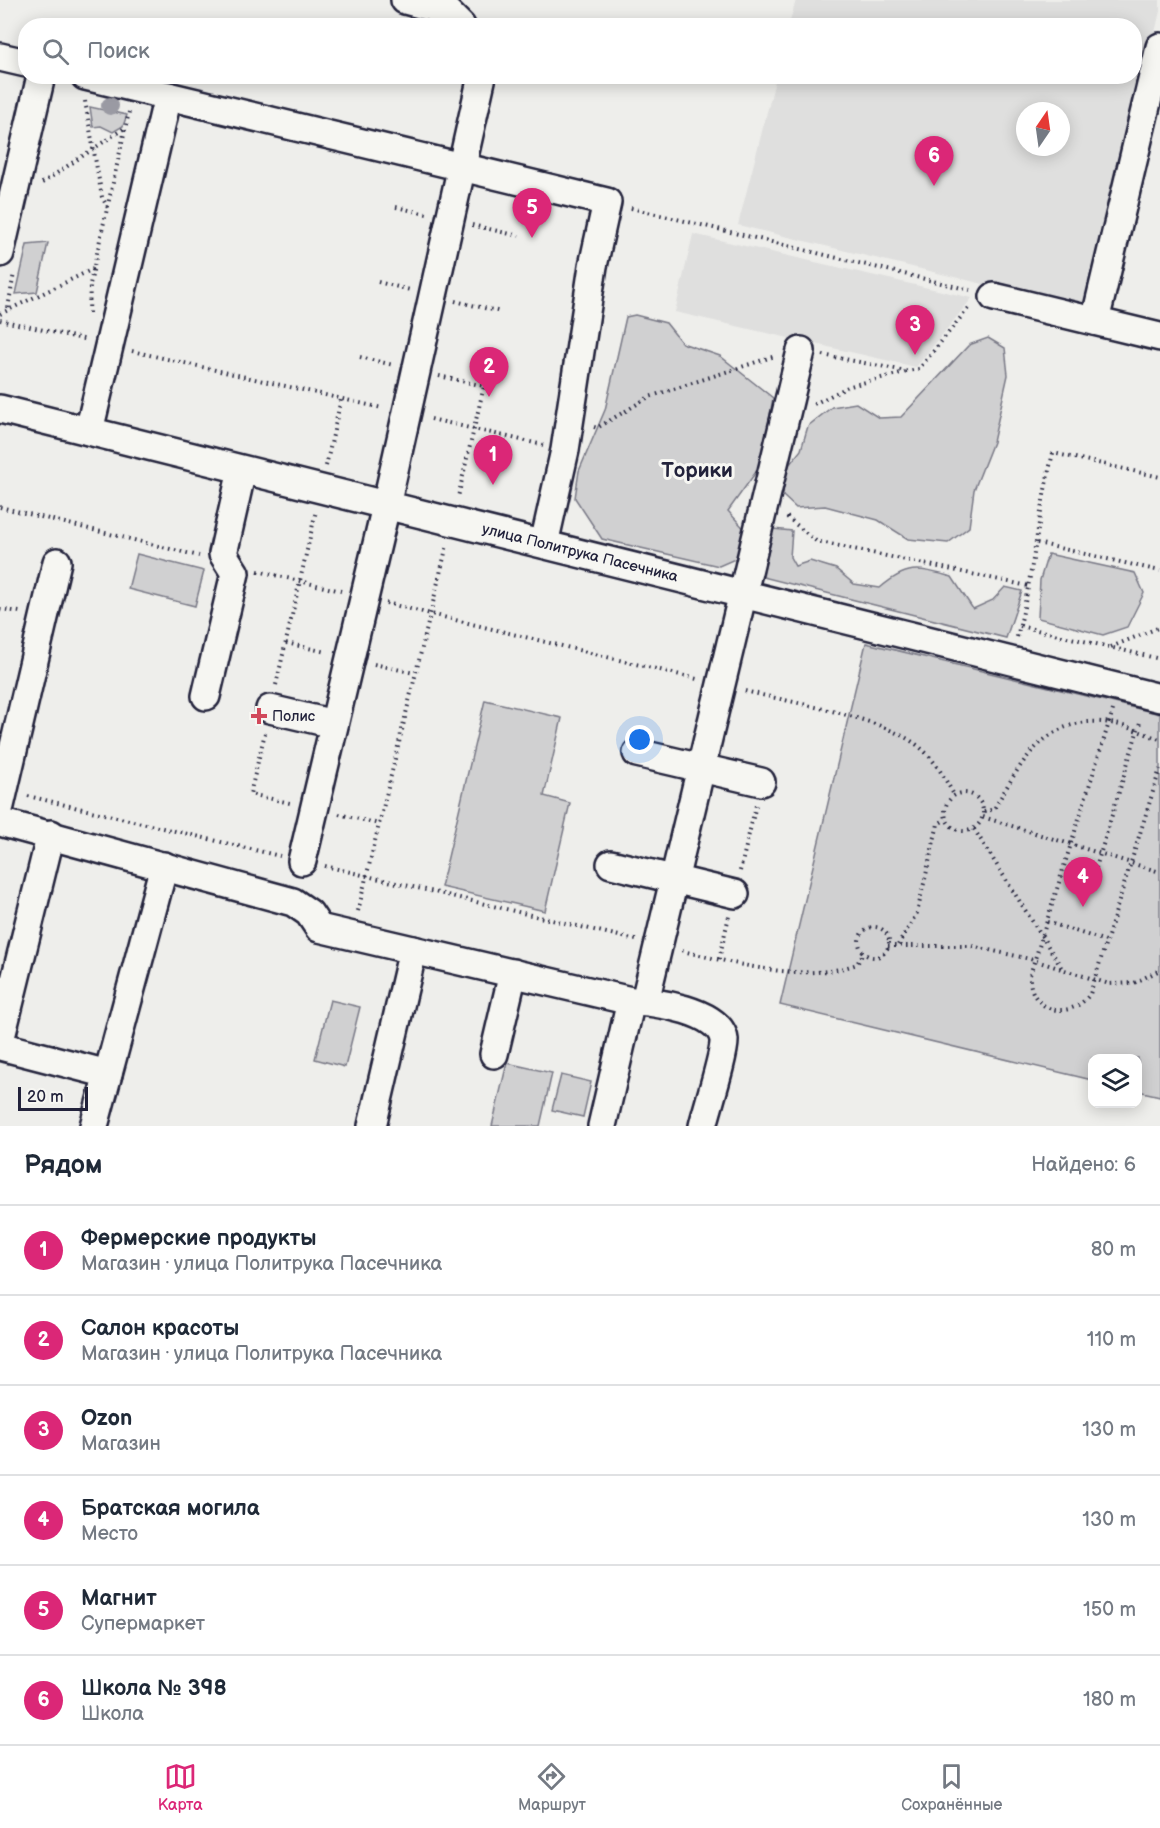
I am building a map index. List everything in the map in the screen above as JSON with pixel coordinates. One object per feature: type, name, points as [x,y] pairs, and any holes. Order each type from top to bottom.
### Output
[{"type":"street","points":[[405,0],[446,11],[453,18]]},
{"type":"street","points":[[1095,321],[1160,47]]},
{"type":"street","points":[[0,57],[18,61]]},
{"type":"street","points":[[0,253],[39,84]]},
{"type":"street","points":[[116,84],[607,202],[591,277],[565,450],[544,544]]},
{"type":"street","points":[[302,861],[386,506],[480,84]]},
{"type":"street","points":[[89,431],[104,344],[168,96]]},
{"type":"street","points":[[994,297],[1160,337]]},
{"type":"street","points":[[602,1126],[638,1001],[658,945],[801,351]]},
{"type":"street","name":"улица Политрука Пасечника","points":[[0,409],[1011,661],[1151,711]]},
{"type":"street","points":[[206,696],[235,573],[223,554],[242,470]]},
{"type":"street","points":[[2,798],[57,562]]},
{"type":"street","points":[[270,709],[334,724]]},
{"type":"street","points":[[638,753],[761,782]]},
{"type":"street","points":[[0,822],[51,834],[293,902],[309,913],[319,928],[638,1001],[686,1009],[717,1026],[724,1040],[703,1126]]},
{"type":"street","points":[[0,1041],[51,834]]},
{"type":"street","points":[[611,864],[735,894]]},
{"type":"street","points":[[94,1126],[164,866]]},
{"type":"street","points":[[372,1126],[413,950]]},
{"type":"street","points":[[494,1054],[513,973]]},
{"type":"street","points":[[0,1046],[108,1074]]},
{"type":"path","points":[[84,84],[83,90],[102,197],[108,208]]},
{"type":"path","points":[[104,344],[101,335],[90,320],[93,269],[127,127],[133,88]]},
{"type":"path","points":[[14,194],[34,188],[127,127]]},
{"type":"path","points":[[607,202],[994,297]]},
{"type":"path","points":[[0,314],[93,269]]},
{"type":"path","points":[[0,320],[565,450]]},
{"type":"path","points":[[785,419],[850,386],[906,371]]},
{"type":"path","points":[[250,794],[341,399]]},
{"type":"path","points":[[457,500],[474,429]]},
{"type":"path","points":[[1011,661],[1037,543],[1039,510],[1053,453],[1160,477]]},
{"type":"path","points":[[763,511],[787,517],[816,541],[1028,586]]},
{"type":"path","points":[[1037,543],[1160,571]]},
{"type":"path","points":[[352,935],[447,544]]},
{"type":"path","points":[[1020,626],[1160,659]]},
{"type":"path","points":[[1110,647],[1160,627]]},
{"type":"path","points":[[721,685],[891,729],[923,749],[943,774],[954,795]]},
{"type":"path","points":[[1122,712],[1113,710],[1030,975],[1032,992],[1047,1008],[1068,1011],[1078,1006],[1090,994],[1160,769]]},
{"type":"path","points":[[1132,714],[1151,711]]},
{"type":"path","points":[[1089,891],[1139,732],[1151,711]]},
{"type":"path","points":[[974,829],[983,815],[994,809],[1022,760],[1045,738],[1071,727],[1092,722],[1109,723],[1160,739]]},
{"type":"path","points":[[974,829],[956,829],[946,819],[947,804],[954,795],[965,792],[972,794],[979,798],[983,815]]},
{"type":"path","points":[[2,798],[302,861],[731,961],[810,972],[843,969],[856,964],[863,953],[859,939],[870,928],[885,932],[888,946]]},
{"type":"path","points":[[983,815],[1160,872]]},
{"type":"path","points":[[897,946],[917,913],[938,824],[946,819]]},
{"type":"path","points":[[974,829],[1063,970]]},
{"type":"path","points":[[1047,922],[1106,941]]},
{"type":"path","points":[[863,953],[878,957],[888,946],[957,944],[1035,961],[1094,980],[1119,985],[1134,983],[1160,970]]},
{"type":"shaded area","points":[[796,0],[1160,0],[1160,11],[1091,310],[738,225],[774,84],[1142,84],[1142,18],[791,18]]},
{"type":"shaded area","points":[[90,107],[127,115],[123,126],[113,132],[101,126],[93,127]]},
{"type":"shaded area","points":[[693,234],[972,298],[916,367],[675,312]]},
{"type":"shaded area","points":[[48,243],[37,292],[16,294],[27,245]]},
{"type":"shaded area","points":[[635,315],[666,323],[682,343],[720,356],[773,398],[761,465],[728,511],[748,533],[744,555],[719,566],[602,539],[575,498],[579,471],[605,410],[626,317]]},
{"type":"shaded area","points":[[988,338],[1005,348],[1008,375],[993,442],[974,490],[969,527],[948,543],[908,539],[878,520],[825,506],[796,508],[783,496],[785,470],[801,450],[808,426],[832,407],[856,403],[879,418],[901,417],[969,345]]},
{"type":"shaded area","points":[[773,529],[792,531],[790,557],[795,566],[810,561],[836,569],[854,584],[880,588],[898,575],[922,570],[952,577],[973,609],[993,600],[1005,587],[1022,591],[1006,638],[763,577]]},
{"type":"shaded area","points":[[137,554],[204,571],[195,606],[128,589]]},
{"type":"shaded area","points":[[1048,554],[1135,573],[1144,593],[1127,627],[1103,635],[1038,618],[1040,580]]},
{"type":"shaded area","points":[[866,643],[1160,714],[1160,1096],[1142,1092],[1142,1054],[1088,1054],[1088,1079],[780,1005]]},
{"type":"shaded area","points":[[485,700],[562,718],[544,796],[570,803],[545,911],[441,887]]},
{"type":"shaded area","points":[[330,1000],[360,1007],[345,1067],[315,1059]]},
{"type":"shaded area","points":[[507,1063],[552,1073],[540,1126],[492,1126]]},
{"type":"shaded area","points":[[561,1075],[591,1082],[583,1117],[552,1110]]},
{"type":"place","name":"Школа № 398","points":[[934,186]]},
{"type":"place","name":"Магнит","points":[[532,238]]},
{"type":"place","name":"Ozon","points":[[915,355]]},
{"type":"place","name":"Салон красоты","points":[[489,397]]},
{"type":"place","name":"Фермерские продукты","points":[[493,485]]},
{"type":"place","name":"Полис","points":[[259,716]]},
{"type":"place","name":"Братская могила","points":[[1083,907]]},
{"type":"district","name":"Торики","points":[[697,470]]}]
